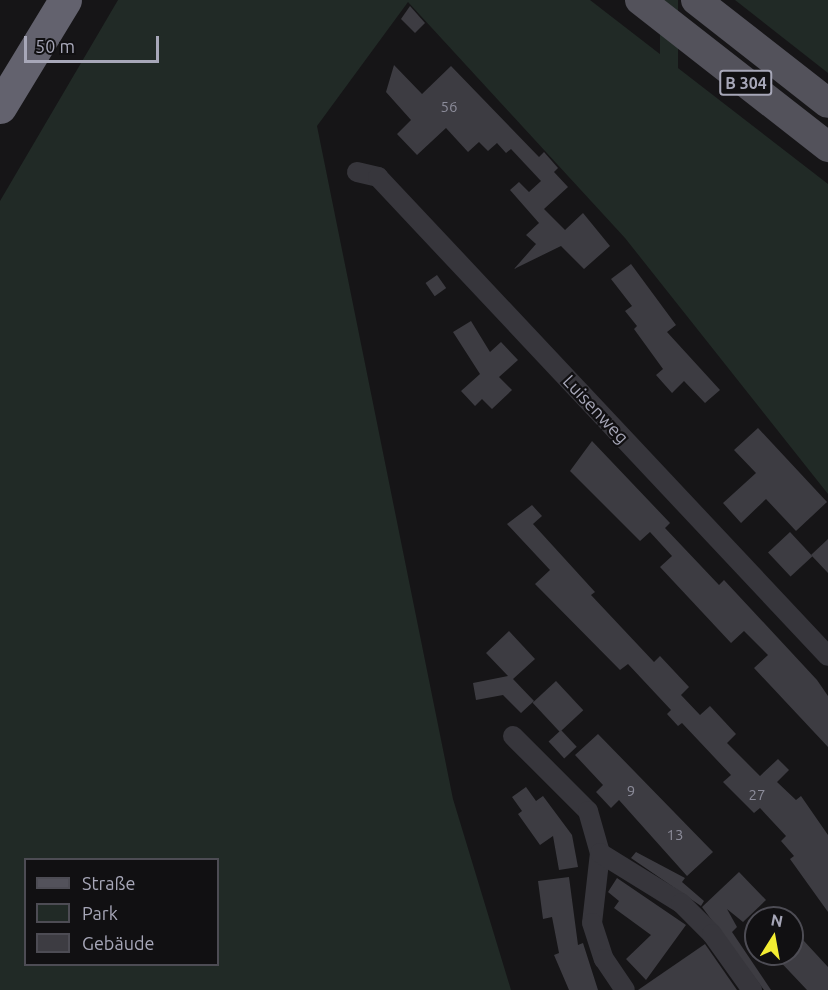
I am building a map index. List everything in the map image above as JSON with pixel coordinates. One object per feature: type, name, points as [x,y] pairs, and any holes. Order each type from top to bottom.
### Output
[{"type":"highway","points":[[0,107],[65,0]]},
{"type":"main road","name":"B 304","points":[[640,0],[828,147]]},
{"type":"main road","name":"B 304","points":[[696,0],[828,103]]},
{"type":"street","name":"Luisenweg","points":[[357,172],[378,177],[828,656]]},
{"type":"street","points":[[513,736],[588,811],[600,853],[592,923],[604,959],[625,990]]},
{"type":"street","points":[[600,853],[681,903],[712,934],[752,990]]},
{"type":"green space","points":[[118,0],[590,0],[828,184],[828,494],[625,238],[408,2],[317,126],[453,799],[511,990],[0,990],[0,201]]},
{"type":"green space","points":[[660,0],[678,0],[678,214],[660,214]]},
{"type":"green space","points":[[735,0],[828,0],[828,73]]},
{"type":"building","points":[[410,6],[425,23],[415,33],[401,19]]},
{"type":"building","points":[[394,65],[422,94],[451,66],[539,157],[544,152],[558,168],[554,172],[568,187],[544,209],[565,230],[583,213],[610,246],[584,269],[561,246],[514,269],[536,244],[526,235],[539,223],[510,190],[519,182],[529,192],[541,181],[511,149],[506,153],[497,143],[488,151],[479,142],[468,152],[446,128],[417,155],[397,134],[411,120],[386,92]]},
{"type":"building","points":[[631,264],[676,325],[667,332],[720,390],[705,403],[684,381],[672,393],[656,375],[663,369],[634,329],[637,326],[625,311],[632,306],[611,279]]},
{"type":"building","points":[[437,275],[446,288],[435,296],[426,283]]},
{"type":"building","points":[[471,321],[490,352],[501,342],[518,360],[499,377],[512,390],[492,409],[482,399],[475,406],[461,391],[480,374],[453,332]]},
{"type":"building","points":[[758,428],[827,502],[796,531],[766,499],[741,523],[723,503],[756,473],[734,450]]},
{"type":"building","points":[[592,441],[670,523],[665,528],[719,585],[724,580],[817,680],[828,696],[828,747],[754,668],[768,655],[744,631],[731,643],[660,567],[672,556],[650,532],[640,541],[570,471]]},
{"type":"building","points":[[532,505],[542,516],[533,524],[595,592],[591,595],[654,662],[660,656],[689,687],[681,695],[700,715],[710,706],[736,734],[727,743],[760,776],[778,759],[789,770],[777,782],[796,800],[801,796],[828,835],[828,912],[790,859],[794,856],[781,841],[786,836],[760,808],[754,813],[723,782],[731,775],[682,723],[678,726],[667,714],[671,710],[628,664],[620,670],[535,584],[550,570],[507,524]]},
{"type":"building","points":[[790,532],[813,556],[791,577],[768,552]]},
{"type":"building","points":[[828,539],[828,573],[811,555]]},
{"type":"building","points":[[509,631],[535,659],[513,679],[534,701],[521,713],[503,695],[476,700],[473,683],[508,676],[486,653]]},
{"type":"building","points":[[556,681],[583,710],[560,732],[533,703]]},
{"type":"building","points":[[561,730],[577,747],[564,758],[549,742]]},
{"type":"building","points":[[598,734],[713,852],[687,876],[619,800],[611,808],[596,792],[603,785],[575,755]]},
{"type":"building","points":[[526,787],[536,801],[543,796],[572,835],[578,867],[559,870],[553,836],[540,845],[518,814],[522,811],[512,797]]},
{"type":"building","points":[[636,852],[685,878],[682,882],[704,901],[701,906],[631,858]]},
{"type":"building","points":[[739,872],[766,900],[760,906],[744,906],[743,922],[727,909],[737,927],[732,932],[744,950],[744,963],[702,907]]},
{"type":"building","points":[[569,877],[578,945],[583,943],[598,990],[569,990],[554,955],[559,953],[552,917],[543,919],[538,881]]},
{"type":"building","points":[[617,878],[686,925],[646,980],[626,959],[651,935],[614,908],[619,901],[608,892]]},
{"type":"building","points":[[804,941],[828,967],[828,990],[807,990],[784,966],[804,966]]},
{"type":"building","points":[[705,944],[737,990],[638,990]]},
{"type":"building","points":[[746,966],[755,966],[771,990],[764,990]]}]
